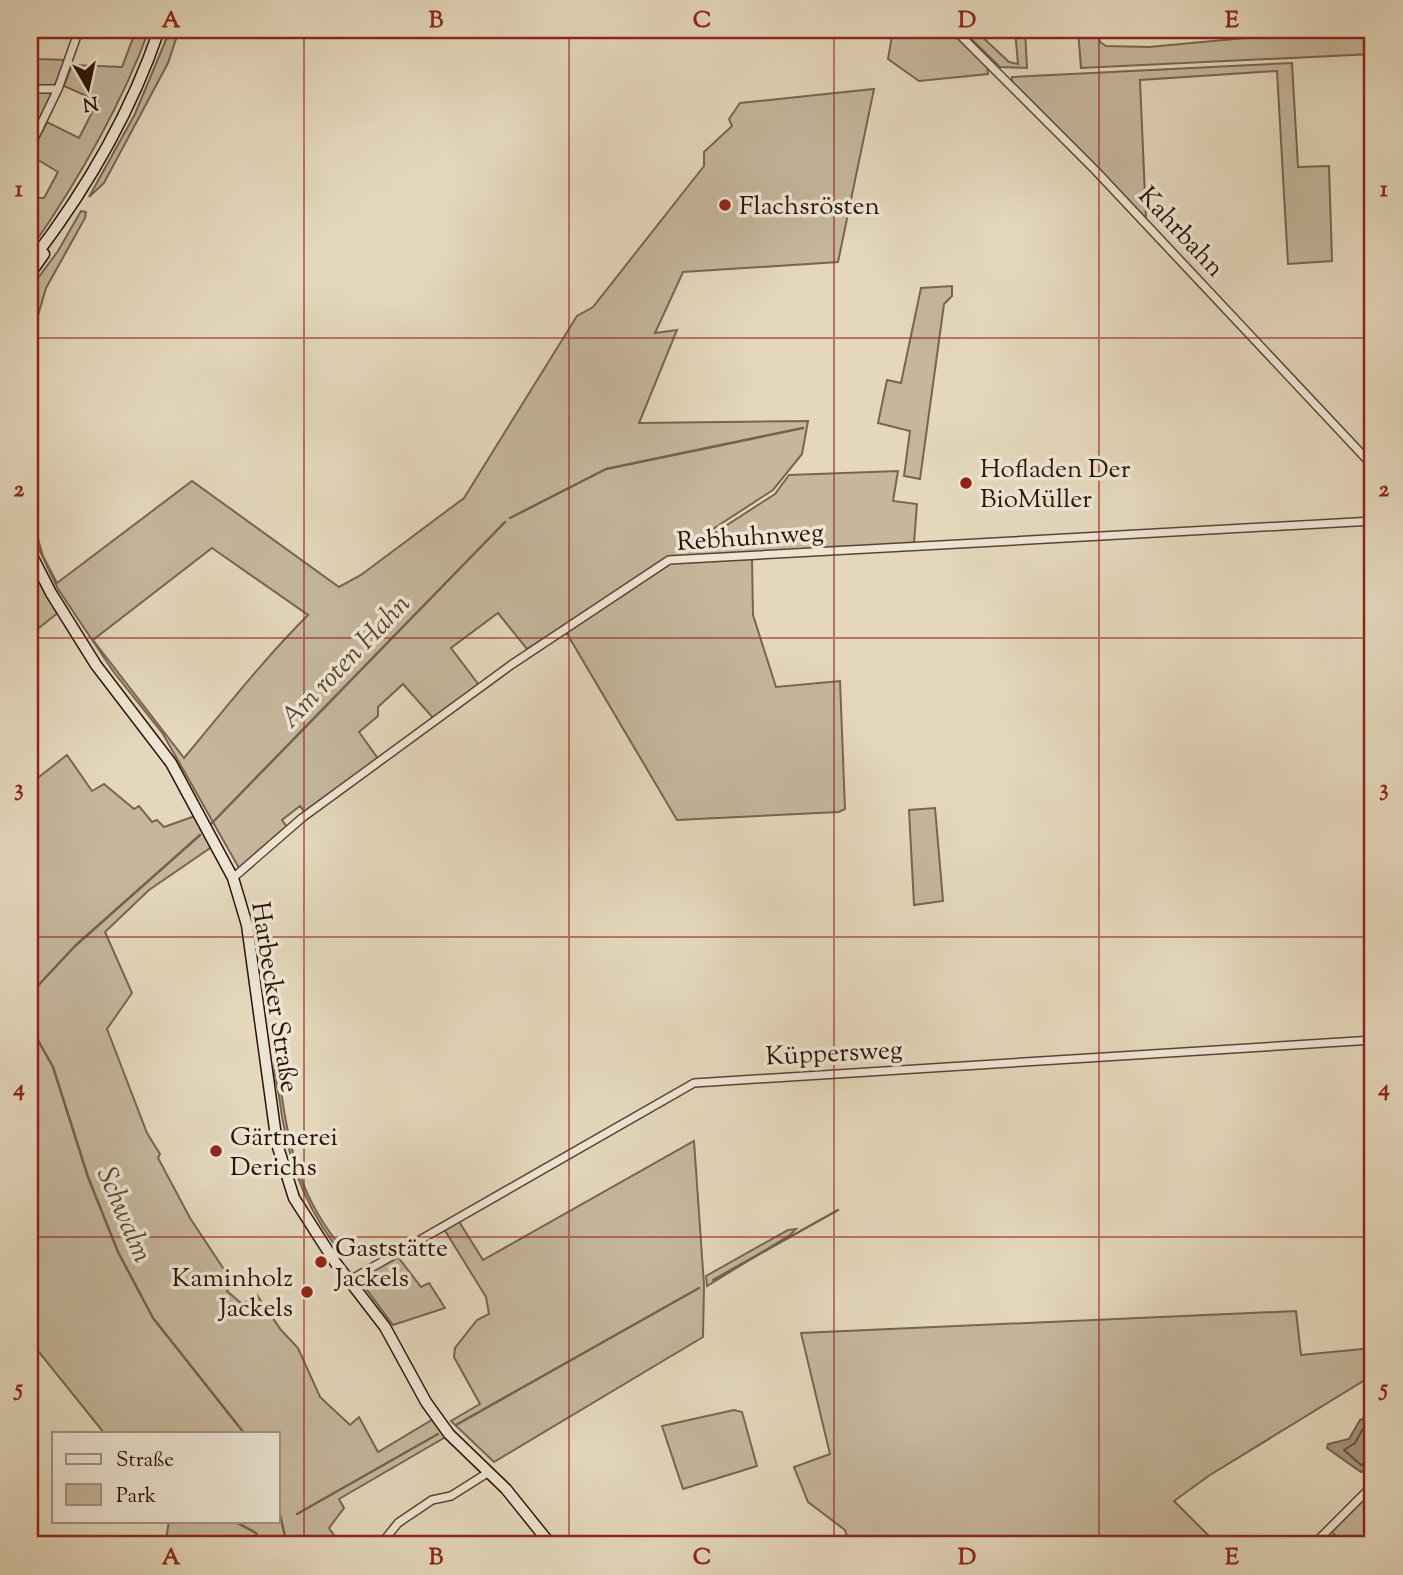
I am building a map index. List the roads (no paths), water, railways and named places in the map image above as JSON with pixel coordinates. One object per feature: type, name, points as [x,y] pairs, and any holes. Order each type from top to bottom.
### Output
[{"type":"main road","points":[[30,274],[51,245],[130,104],[159,30]]},
{"type":"main road","points":[[30,263],[67,215]]},
{"type":"main road","name":"Harbecker Straße","points":[[30,552],[47,586],[96,665],[171,763],[233,878],[247,925],[273,1118],[283,1166],[294,1198],[307,1221],[390,1333],[426,1402],[449,1434],[489,1472],[551,1545]]},
{"type":"street","points":[[30,147],[58,89],[79,30]]},
{"type":"street","name":"Kahrbahn","points":[[956,30],[1096,171],[1373,466]]},
{"type":"street","points":[[30,89],[58,89]]},
{"type":"street","name":"Rebhuhnweg","points":[[233,878],[302,818],[511,665],[669,560],[1373,521]]},
{"type":"street","name":"Küppersweg","points":[[350,1280],[694,1083],[1373,1040]]},
{"type":"street","points":[[382,1543],[398,1523],[432,1500],[451,1496],[489,1472]]},
{"type":"street","points":[[1313,1545],[1373,1485]]},
{"type":"water","points":[[1373,1414],[1373,1466],[1361,1472],[1327,1448],[1328,1444],[1349,1439],[1360,1420]]},
{"type":"waterway","name":"Am roten Hahn","points":[[510,518],[606,469],[803,428]]},
{"type":"waterway","name":"Am roten Hahn","points":[[211,824],[505,522]]},
{"type":"waterway","name":"Am roten Hahn","points":[[33,991],[75,946],[200,835]]},
{"type":"waterway","name":"Schwalm","points":[[30,1026],[53,1067],[88,1177],[118,1252],[153,1318],[243,1432]]},
{"type":"waterway","points":[[713,1280],[838,1210]]},
{"type":"waterway","points":[[456,1425],[699,1288]]},
{"type":"waterway","points":[[297,1514],[438,1434]]},
{"type":"waterway","name":"Schwalm","points":[[280,1515],[287,1545]]},
{"type":"waterway","points":[[236,1522],[256,1533],[262,1545]]},
{"type":"place","name":"Flachsrösten","points":[[725,205]]},
{"type":"place","name":"Hofladen Der BioMüller","points":[[966,483]]},
{"type":"place","name":"Gärtnerei Derichs","points":[[216,1151]]},
{"type":"place","name":"Gaststätte Jackels","points":[[321,1262]]},
{"type":"place","name":"Kaminholz Jackels","points":[[307,1292]]}]
